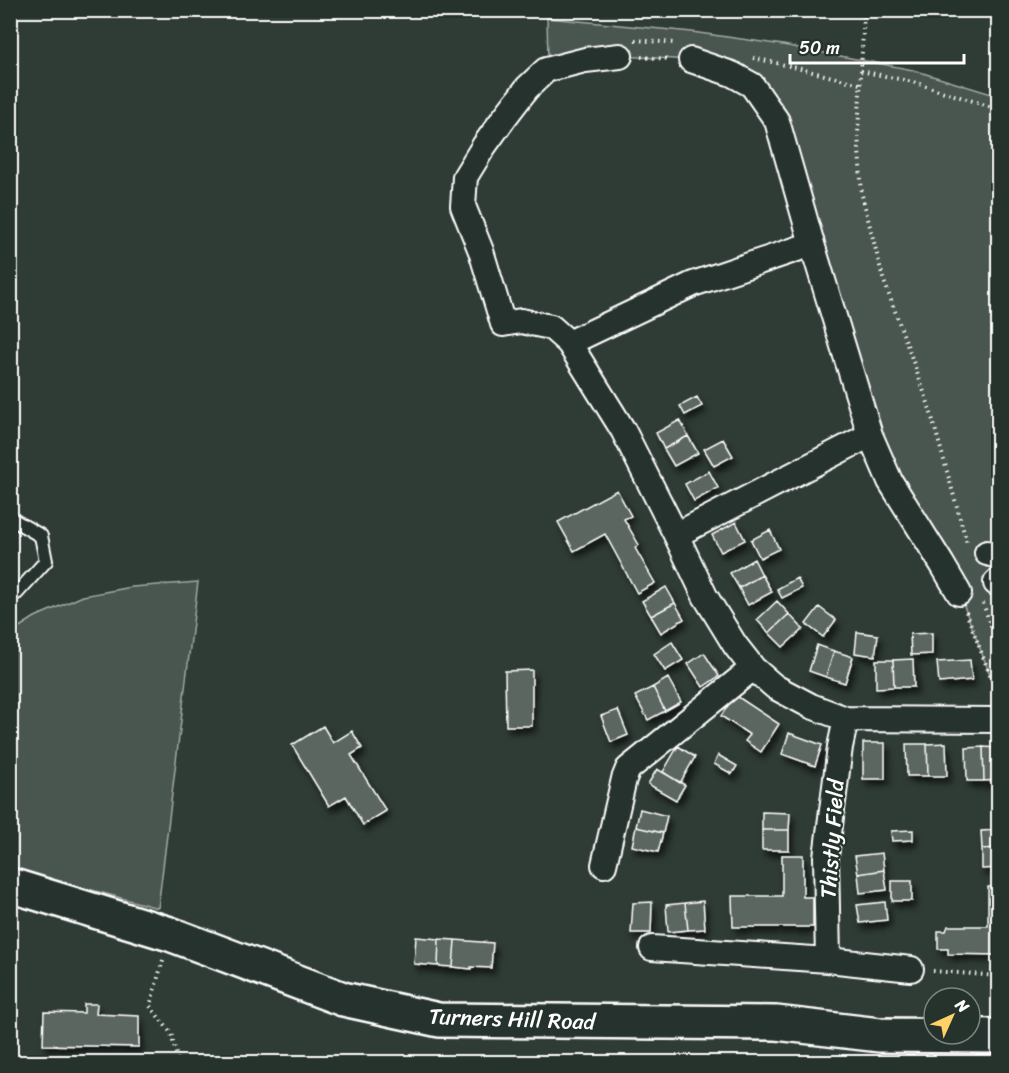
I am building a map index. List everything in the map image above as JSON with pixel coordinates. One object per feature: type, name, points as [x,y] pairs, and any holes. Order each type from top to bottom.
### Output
[{"type":"main road","name":"Turners Hill Road","points":[[10,885],[170,934],[343,999],[440,1020],[776,1023],[880,1035],[999,1036]]},
{"type":"street","points":[[620,56],[585,60],[546,70],[527,88],[504,118],[465,177],[463,206],[481,251],[503,324],[521,321],[551,327],[569,343],[623,430],[705,596],[735,645],[753,668],[775,687],[811,706],[846,719],[999,720]]},
{"type":"street","points":[[692,60],[732,74],[752,85],[777,121],[870,435],[890,481],[959,592]]},
{"type":"street","points":[[569,343],[693,284],[812,244]]},
{"type":"street","points":[[676,535],[870,435]]},
{"type":"street","points":[[604,865],[628,769],[753,668]]},
{"type":"street","name":"Thistly Field","points":[[828,960],[826,857],[840,747],[846,719]]},
{"type":"street","points":[[652,948],[828,960],[911,969]]},
{"type":"lane","points":[[10,518],[41,536],[46,561],[17,593],[10,596]]},
{"type":"path","points":[[864,10],[858,134],[862,195],[883,278],[985,553]]},
{"type":"path","points":[[620,56],[692,60]]},
{"type":"path","points":[[861,71],[913,82],[999,109]]},
{"type":"path","points":[[992,588],[999,647]]},
{"type":"path","points":[[959,592],[999,696]]},
{"type":"path","points":[[170,934],[150,1006],[171,1033],[178,1062]]},
{"type":"path","points":[[911,969],[999,976]]},
{"type":"shaded area","points":[[547,18],[692,32],[783,45],[913,70],[998,96],[998,580],[996,583],[998,696],[959,593],[890,481],[812,244],[752,85],[692,60],[620,56],[548,58]]},
{"type":"shaded area","points":[[198,582],[158,908],[11,868],[10,633],[35,617],[83,596],[132,587]]},
{"type":"building","points":[[697,397],[702,406],[685,415],[680,406]]},
{"type":"building","points":[[680,420],[688,436],[664,449],[656,433]]},
{"type":"building","points":[[688,436],[698,453],[674,466],[664,449]]},
{"type":"building","points":[[723,439],[733,456],[714,466],[704,449]]},
{"type":"building","points":[[709,471],[718,488],[694,501],[685,484]]},
{"type":"building","points":[[617,490],[631,516],[624,519],[639,545],[635,548],[655,583],[637,593],[605,534],[574,551],[558,522]]},
{"type":"building","points":[[736,522],[745,540],[721,552],[712,535]]},
{"type":"building","points":[[770,530],[779,549],[760,558],[751,540]]},
{"type":"building","points":[[754,559],[762,575],[739,588],[730,573]]},
{"type":"building","points":[[762,575],[772,592],[748,605],[739,588]]},
{"type":"building","points":[[797,578],[802,588],[782,598],[777,589]]},
{"type":"building","points":[[666,587],[675,603],[651,616],[642,601]]},
{"type":"building","points":[[777,601],[789,614],[769,633],[757,620]]},
{"type":"building","points":[[675,603],[684,619],[661,633],[651,616]]},
{"type":"building","points":[[819,607],[836,620],[823,637],[806,624]]},
{"type":"building","points":[[789,614],[803,629],[783,647],[769,633]]},
{"type":"building","points":[[857,632],[878,635],[875,656],[855,653]]},
{"type":"building","points":[[932,633],[932,654],[911,655],[910,634]]},
{"type":"building","points":[[672,642],[683,660],[665,671],[654,654]]},
{"type":"building","points":[[817,645],[834,651],[826,677],[809,671]]},
{"type":"building","points":[[834,651],[853,657],[845,683],[826,677]]},
{"type":"building","points":[[704,653],[719,676],[703,687],[688,664]]},
{"type":"building","points":[[913,659],[914,687],[894,687],[893,660]]},
{"type":"building","points":[[876,660],[893,660],[894,687],[876,688]]},
{"type":"building","points":[[970,660],[972,680],[939,683],[937,662]]},
{"type":"building","points":[[532,670],[532,726],[506,726],[505,671]]},
{"type":"building","points":[[668,678],[681,702],[665,711],[653,687]]},
{"type":"building","points":[[653,687],[665,711],[648,720],[635,696]]},
{"type":"building","points":[[735,695],[779,724],[761,752],[745,741],[750,735],[721,716]]},
{"type":"building","points":[[618,710],[628,735],[611,742],[601,716]]},
{"type":"building","points":[[323,726],[333,743],[352,731],[362,748],[351,755],[386,811],[363,825],[346,796],[329,806],[292,745]]},
{"type":"building","points":[[789,733],[822,745],[815,766],[782,754]]},
{"type":"building","points":[[863,743],[885,743],[885,779],[863,779]]},
{"type":"building","points":[[946,743],[947,776],[928,776],[927,744]]},
{"type":"building","points":[[906,744],[927,744],[928,776],[907,776]]},
{"type":"building","points":[[678,746],[695,757],[680,783],[663,772]]},
{"type":"building","points":[[983,747],[998,748],[998,780],[984,781]]},
{"type":"building","points":[[983,747],[984,781],[967,781],[966,748]]},
{"type":"building","points":[[718,755],[737,766],[732,774],[714,764]]},
{"type":"building","points":[[657,769],[685,785],[676,800],[648,784]]},
{"type":"building","points":[[640,809],[667,816],[663,833],[636,827]]},
{"type":"building","points":[[762,812],[790,813],[789,830],[762,830]]},
{"type":"building","points":[[636,827],[663,833],[658,852],[632,846]]},
{"type":"building","points":[[762,830],[789,830],[789,850],[762,850]]},
{"type":"building","points":[[913,830],[913,840],[892,841],[891,831]]},
{"type":"building","points":[[998,830],[998,848],[982,849],[981,831]]},
{"type":"building","points":[[998,848],[998,868],[982,869],[982,849]]},
{"type":"building","points":[[882,853],[884,870],[858,874],[855,856]]},
{"type":"building","points":[[782,855],[803,855],[803,897],[813,897],[813,927],[733,927],[732,896],[782,896]]},
{"type":"building","points":[[884,870],[887,890],[860,893],[858,874]]},
{"type":"building","points":[[892,881],[912,881],[912,901],[892,901]]},
{"type":"building","points":[[988,887],[998,887],[998,955],[948,954],[948,949],[938,949],[938,931],[946,931],[948,926],[988,926]]},
{"type":"building","points":[[703,901],[705,929],[688,930],[685,903]]},
{"type":"building","points":[[652,902],[651,933],[631,933],[633,903]]},
{"type":"building","points":[[885,902],[887,920],[860,923],[857,905]]},
{"type":"building","points":[[685,903],[688,930],[668,932],[666,905]]},
{"type":"building","points":[[416,937],[439,939],[438,966],[414,964]]},
{"type":"building","points":[[439,939],[455,940],[453,967],[438,966]]},
{"type":"building","points":[[455,940],[493,943],[491,968],[453,967]]},
{"type":"building","points":[[84,1004],[97,1004],[96,1014],[139,1016],[139,1047],[43,1045],[44,1012],[84,1013]]},
{"type":"railway","points":[[970,10],[998,14]]}]
